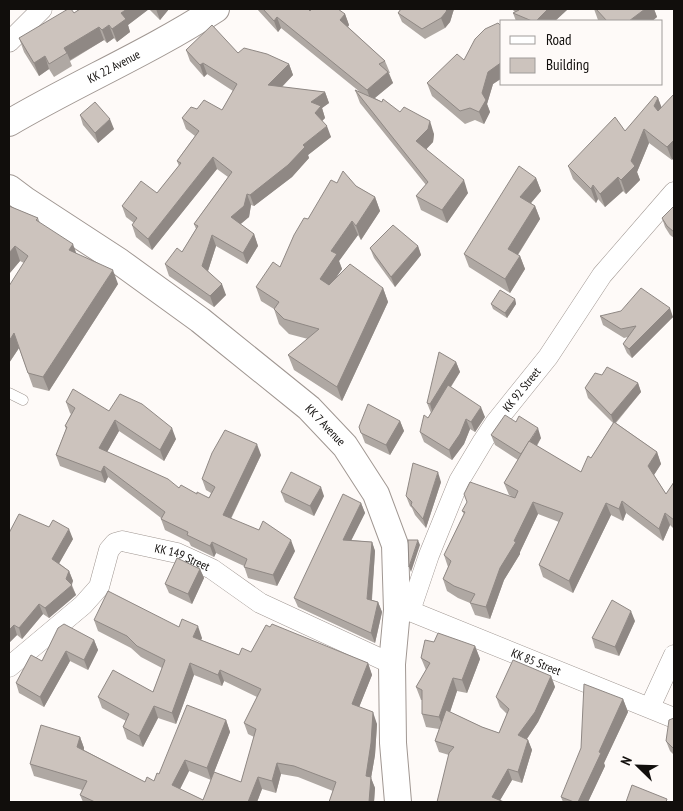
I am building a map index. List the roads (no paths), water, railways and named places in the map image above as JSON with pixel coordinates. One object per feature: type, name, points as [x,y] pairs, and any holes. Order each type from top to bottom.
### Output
[{"type":"street","points":[[9,42],[42,9]]},
{"type":"street","name":"KK 22 Avenue","points":[[9,123],[40,104],[132,57],[216,9]]},
{"type":"street","name":"KK 7 Avenue","points":[[9,188],[120,262],[200,320],[309,408],[345,446],[376,494],[395,544],[404,610],[392,664],[393,743],[398,802]]},
{"type":"street","name":"KK 92 Street","points":[[404,610],[459,481],[483,441],[495,423],[548,357],[602,275],[674,192]]},
{"type":"street","name":"KK 149 Street","points":[[9,666],[83,605],[99,587],[109,550],[115,543],[122,541],[177,553],[212,569],[260,603],[392,664]]},
{"type":"street","name":"KK 85 Street","points":[[404,610],[674,718]]},
{"type":"street","points":[[650,707],[674,655]]},
{"type":"lane","points":[[9,392],[23,400]]}]
